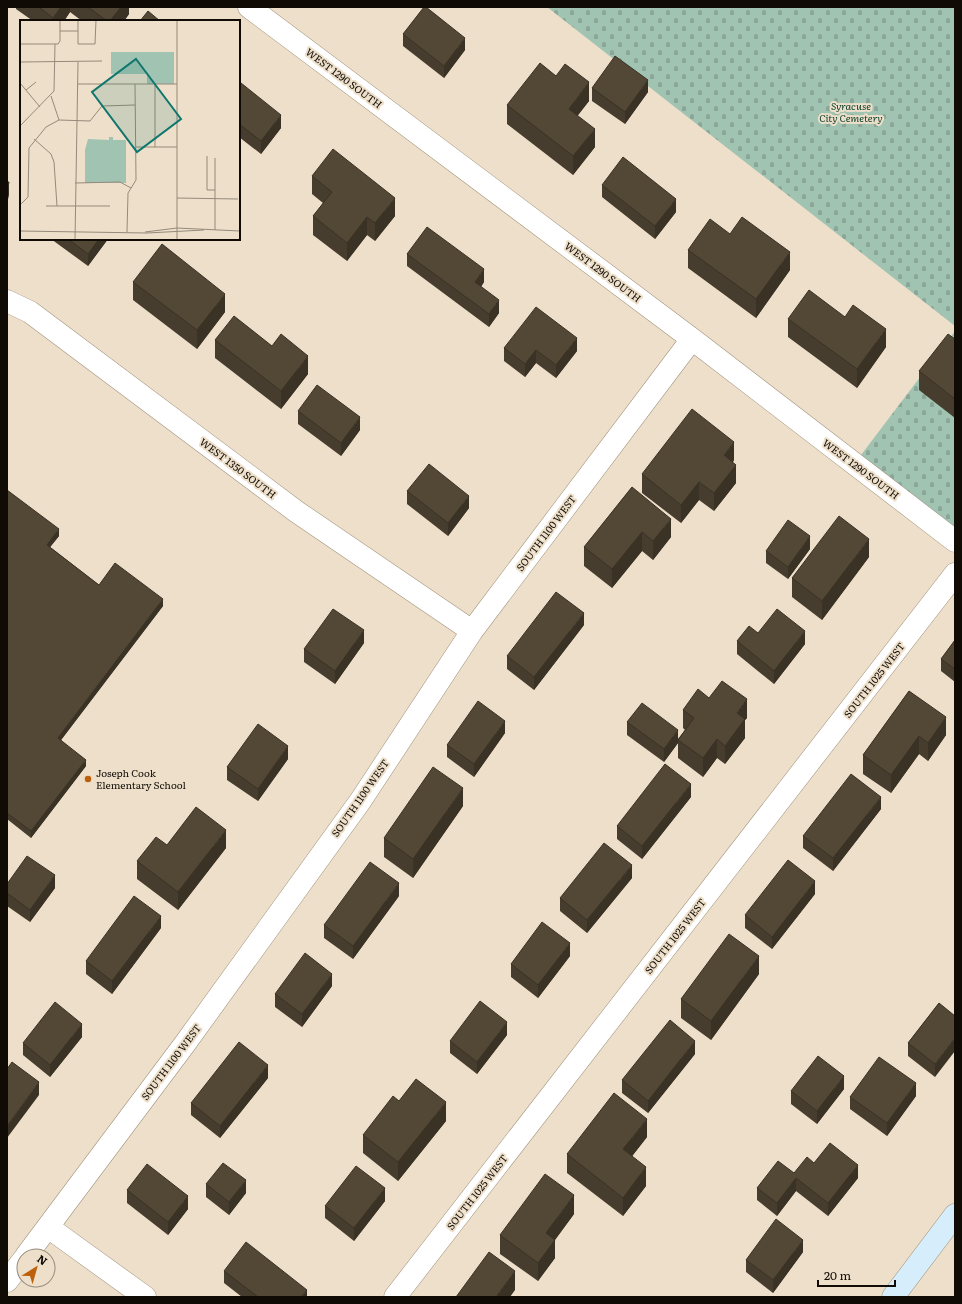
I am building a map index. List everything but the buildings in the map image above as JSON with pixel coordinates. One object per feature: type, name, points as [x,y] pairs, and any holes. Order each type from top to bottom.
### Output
[{"type":"main road","points":[[893,1297],[955,1214]]},
{"type":"street","name":"WEST 1290 SOUTH","points":[[249,7],[692,339],[955,541]]},
{"type":"street","name":"WEST 1350 SOUTH","points":[[7,301],[36,316],[297,512],[472,631]]},
{"type":"street","name":"SOUTH 1100 WEST","points":[[32,1248],[184,1045],[356,806],[472,631],[692,339]]},
{"type":"street","name":"SOUTH 1025 WEST","points":[[395,1297],[955,574]]},
{"type":"street","points":[[48,1227],[145,1297]]},
{"type":"street","points":[[7,1281],[16,1269]]},
{"type":"green space","name":"Syracuse City Cemetery","points":[[547,7],[955,7],[955,326]]},
{"type":"green space","points":[[955,331],[955,533],[858,459]]},
{"type":"place","name":"Joseph Cook Elementary School","points":[[88,779]]}]
